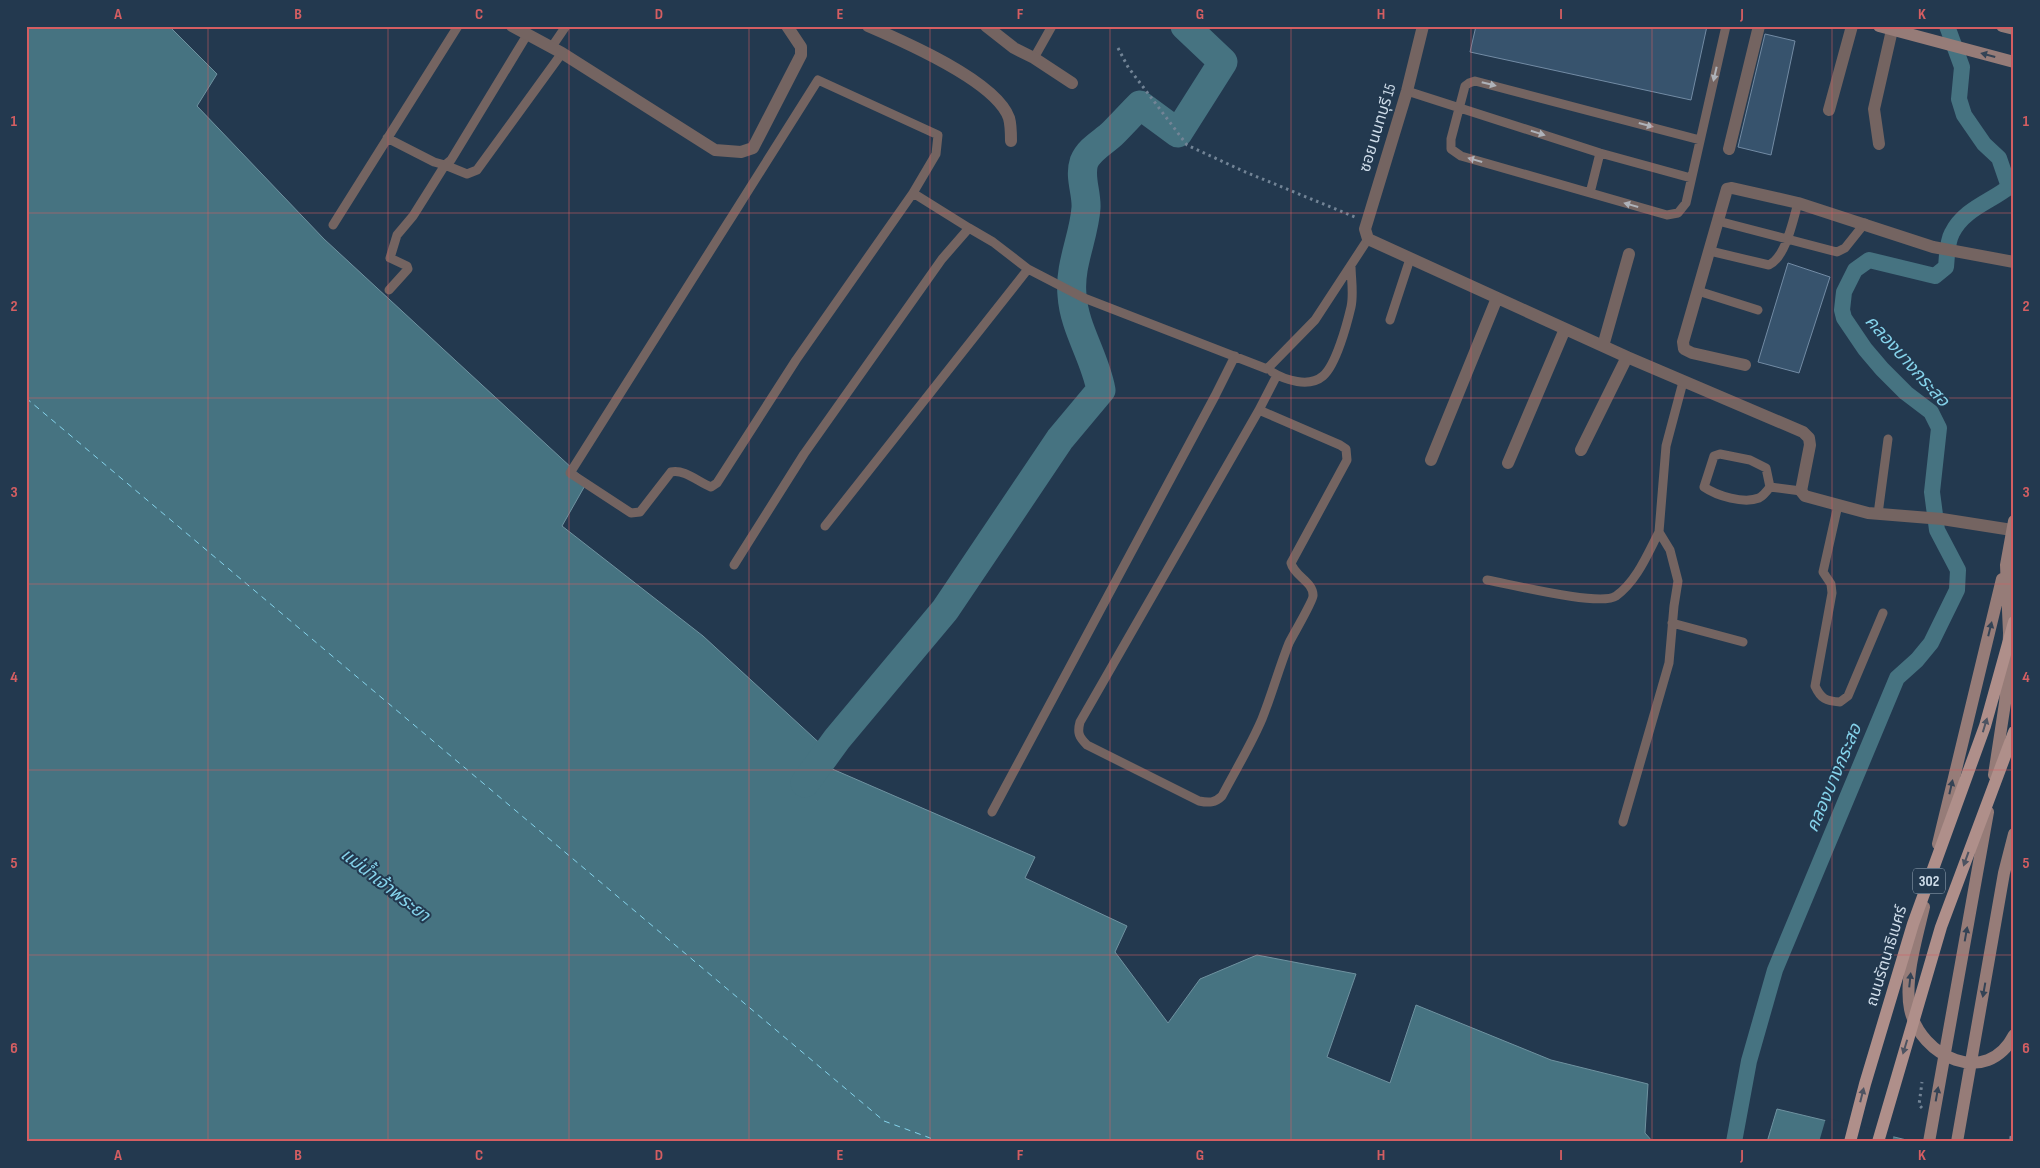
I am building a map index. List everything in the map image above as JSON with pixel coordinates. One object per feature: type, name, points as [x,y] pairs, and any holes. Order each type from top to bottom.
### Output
[{"type":"main road","points":[[1879,26],[2014,62]]},
{"type":"main road","points":[[2002,26],[2014,30]]},
{"type":"main road","points":[[2013,526],[2006,565],[1935,853],[1916,941],[1909,988],[1910,1008],[1915,1027],[1927,1042],[1952,1059],[1966,1063],[1983,1063],[1998,1055],[2010,1043],[2014,1035]]},
{"type":"main road","points":[[1929,1142],[2005,703],[2009,633],[2006,565]]},
{"type":"main road","name":"ถนนรัตนาธิเบศร์","points":[[1850,1142],[1864,1084],[1913,924],[1985,726],[2014,622]]},
{"type":"main road","name":"302","points":[[1878,1142],[1941,927],[2014,732]]},
{"type":"main road","points":[[1957,1142],[2004,873],[2014,834]]},
{"type":"street","points":[[512,26],[556,51],[715,150],[741,152],[753,148],[802,55],[801,47],[787,26]]},
{"type":"street","points":[[868,26],[923,50],[985,89],[1000,103],[1009,118],[1011,142]]},
{"type":"street","points":[[986,26],[1014,48],[1034,58],[1072,83]]},
{"type":"street","name":"ซอย นนทบุรี 15","points":[[1368,239],[1364,229],[1407,91],[1423,26]]},
{"type":"street","points":[[1729,149],[1759,26]]},
{"type":"street","points":[[1829,110],[1852,26]]},
{"type":"street","points":[[1879,144],[1874,109],[1892,30]]},
{"type":"street","points":[[1745,364],[1692,353],[1684,349],[1683,342],[1727,188],[1798,203],[1865,223],[1933,247],[2014,262]]},
{"type":"street","points":[[1368,239],[1410,260],[1683,382],[1803,432],[1809,438],[1810,445],[1801,491],[1805,496],[1814,500],[1868,513],[2013,526]]},
{"type":"street","points":[[1603,346],[1629,254]]},
{"type":"street","points":[[1431,460],[1497,298]]},
{"type":"street","points":[[1508,463],[1564,329]]},
{"type":"street","points":[[1581,450],[1627,357]]},
{"type":"lane","points":[[333,225],[458,26]]},
{"type":"lane","points":[[388,138],[434,162],[467,174],[477,170],[556,51],[566,26]]},
{"type":"lane","points":[[1034,58],[1052,26]]},
{"type":"lane","points":[[1700,140],[1475,81],[1465,86],[1451,139],[1451,150],[1461,156],[1667,215],[1678,213],[1686,203],[1726,26]]},
{"type":"lane","points":[[389,290],[408,269],[407,266],[390,258],[398,235],[413,216],[445,165],[451,160],[527,35]]},
{"type":"lane","points":[[818,80],[938,135],[936,154],[913,193],[796,360],[718,483],[711,487],[686,474],[677,471],[671,472],[640,512],[631,513],[570,473],[818,80]]},
{"type":"lane","points":[[1407,91],[1600,153],[1692,178]]},
{"type":"lane","points":[[1590,193],[1600,153]]},
{"type":"lane","points":[[913,193],[993,242],[1028,269],[1056,285],[1084,298],[1298,382],[1314,381],[1323,376],[1331,365],[1351,306],[1351,264]]},
{"type":"lane","points":[[1710,251],[1769,265],[1773,263],[1787,240],[1798,203]]},
{"type":"lane","points":[[1718,221],[1837,252],[1845,248],[1865,223]]},
{"type":"lane","points":[[734,565],[804,454],[942,259],[969,228]]},
{"type":"lane","points":[[1267,369],[1315,320],[1368,239]]},
{"type":"lane","points":[[1390,320],[1410,260]]},
{"type":"lane","points":[[825,526],[1028,269]]},
{"type":"lane","points":[[1698,291],[1758,310]]},
{"type":"lane","points":[[992,812],[1216,396],[1235,356]]},
{"type":"lane","points":[[1260,410],[1340,444],[1346,449],[1347,460],[1291,563],[1292,569],[1312,590],[1314,596],[1312,602],[1305,611],[1290,642],[1262,719],[1222,796],[1217,801],[1207,803],[1199,801],[1087,745],[1080,738],[1078,732],[1080,722],[1260,410],[1277,375]]},
{"type":"lane","points":[[1487,580],[1588,599],[1614,597],[1626,588],[1638,571],[1659,532],[1666,446],[1683,382]]},
{"type":"lane","points":[[1878,514],[1888,439]]},
{"type":"lane","points":[[1720,454],[1760,464],[1766,468],[1770,487],[1759,498],[1746,500],[1718,494],[1704,487],[1714,456],[1720,454]]},
{"type":"lane","points":[[1770,487],[1801,491]]},
{"type":"lane","points":[[1838,505],[1823,572],[1831,584],[1832,593],[1815,686],[1820,696],[1827,701],[1840,702],[1848,696],[1883,613]]},
{"type":"lane","points":[[1623,822],[1669,663],[1678,581],[1670,550],[1659,532]]},
{"type":"lane","points":[[1672,623],[1743,642]]},
{"type":"path","points":[[1118,48],[1128,67],[1187,145],[1243,171],[1367,222]]},
{"type":"path","points":[[2008,1142],[2008,1137],[2014,1138]]},
{"type":"water","name":"แม่น้ำเจ้าพระยา","points":[[26,26],[169,26],[217,74],[197,106],[324,239],[587,482],[562,526],[703,636],[838,760],[830,768],[1035,857],[1025,878],[1127,926],[1115,952],[1168,1023],[1200,979],[1257,955],[1356,974],[1327,1057],[1390,1083],[1416,1005],[1551,1060],[1648,1084],[1645,1133],[1653,1142],[26,1141]]},
{"type":"water","points":[[1777,1109],[1915,1142],[1767,1142]]},
{"type":"pier","points":[[1826,1118],[1894,1134],[1892,1142],[1819,1142]]},
{"type":"building","points":[[1476,26],[1707,26],[1691,100],[1470,52]]},
{"type":"building","points":[[1765,34],[1795,41],[1771,155],[1738,147]]},
{"type":"building","points":[[1788,263],[1830,277],[1799,373],[1758,362]]},
{"type":"waterway","points":[[805,783],[837,739],[945,610],[1060,439],[1101,390],[1080,331],[1072,295],[1073,273],[1086,208],[1083,179],[1084,162],[1089,153],[1113,133],[1140,105],[1178,133],[1223,62],[1185,26]]},
{"type":"waterway","name":"คลองบางกระสอ","points":[[1734,1142],[1749,1061],[1775,970],[1897,678],[1917,660],[1931,643],[1957,590],[1958,570],[1937,530],[1932,492],[1939,428],[1931,412],[1906,393],[1865,349],[1844,318],[1842,310],[1844,292],[1855,270],[1869,260],[1935,276],[1946,267],[1949,241],[1957,225],[1970,212],[2009,187],[1999,158],[1984,144],[1964,115],[1959,99],[1962,67],[1947,26]]},
{"type":"ferry route","points":[[26,398],[884,1121],[941,1142]]}]
